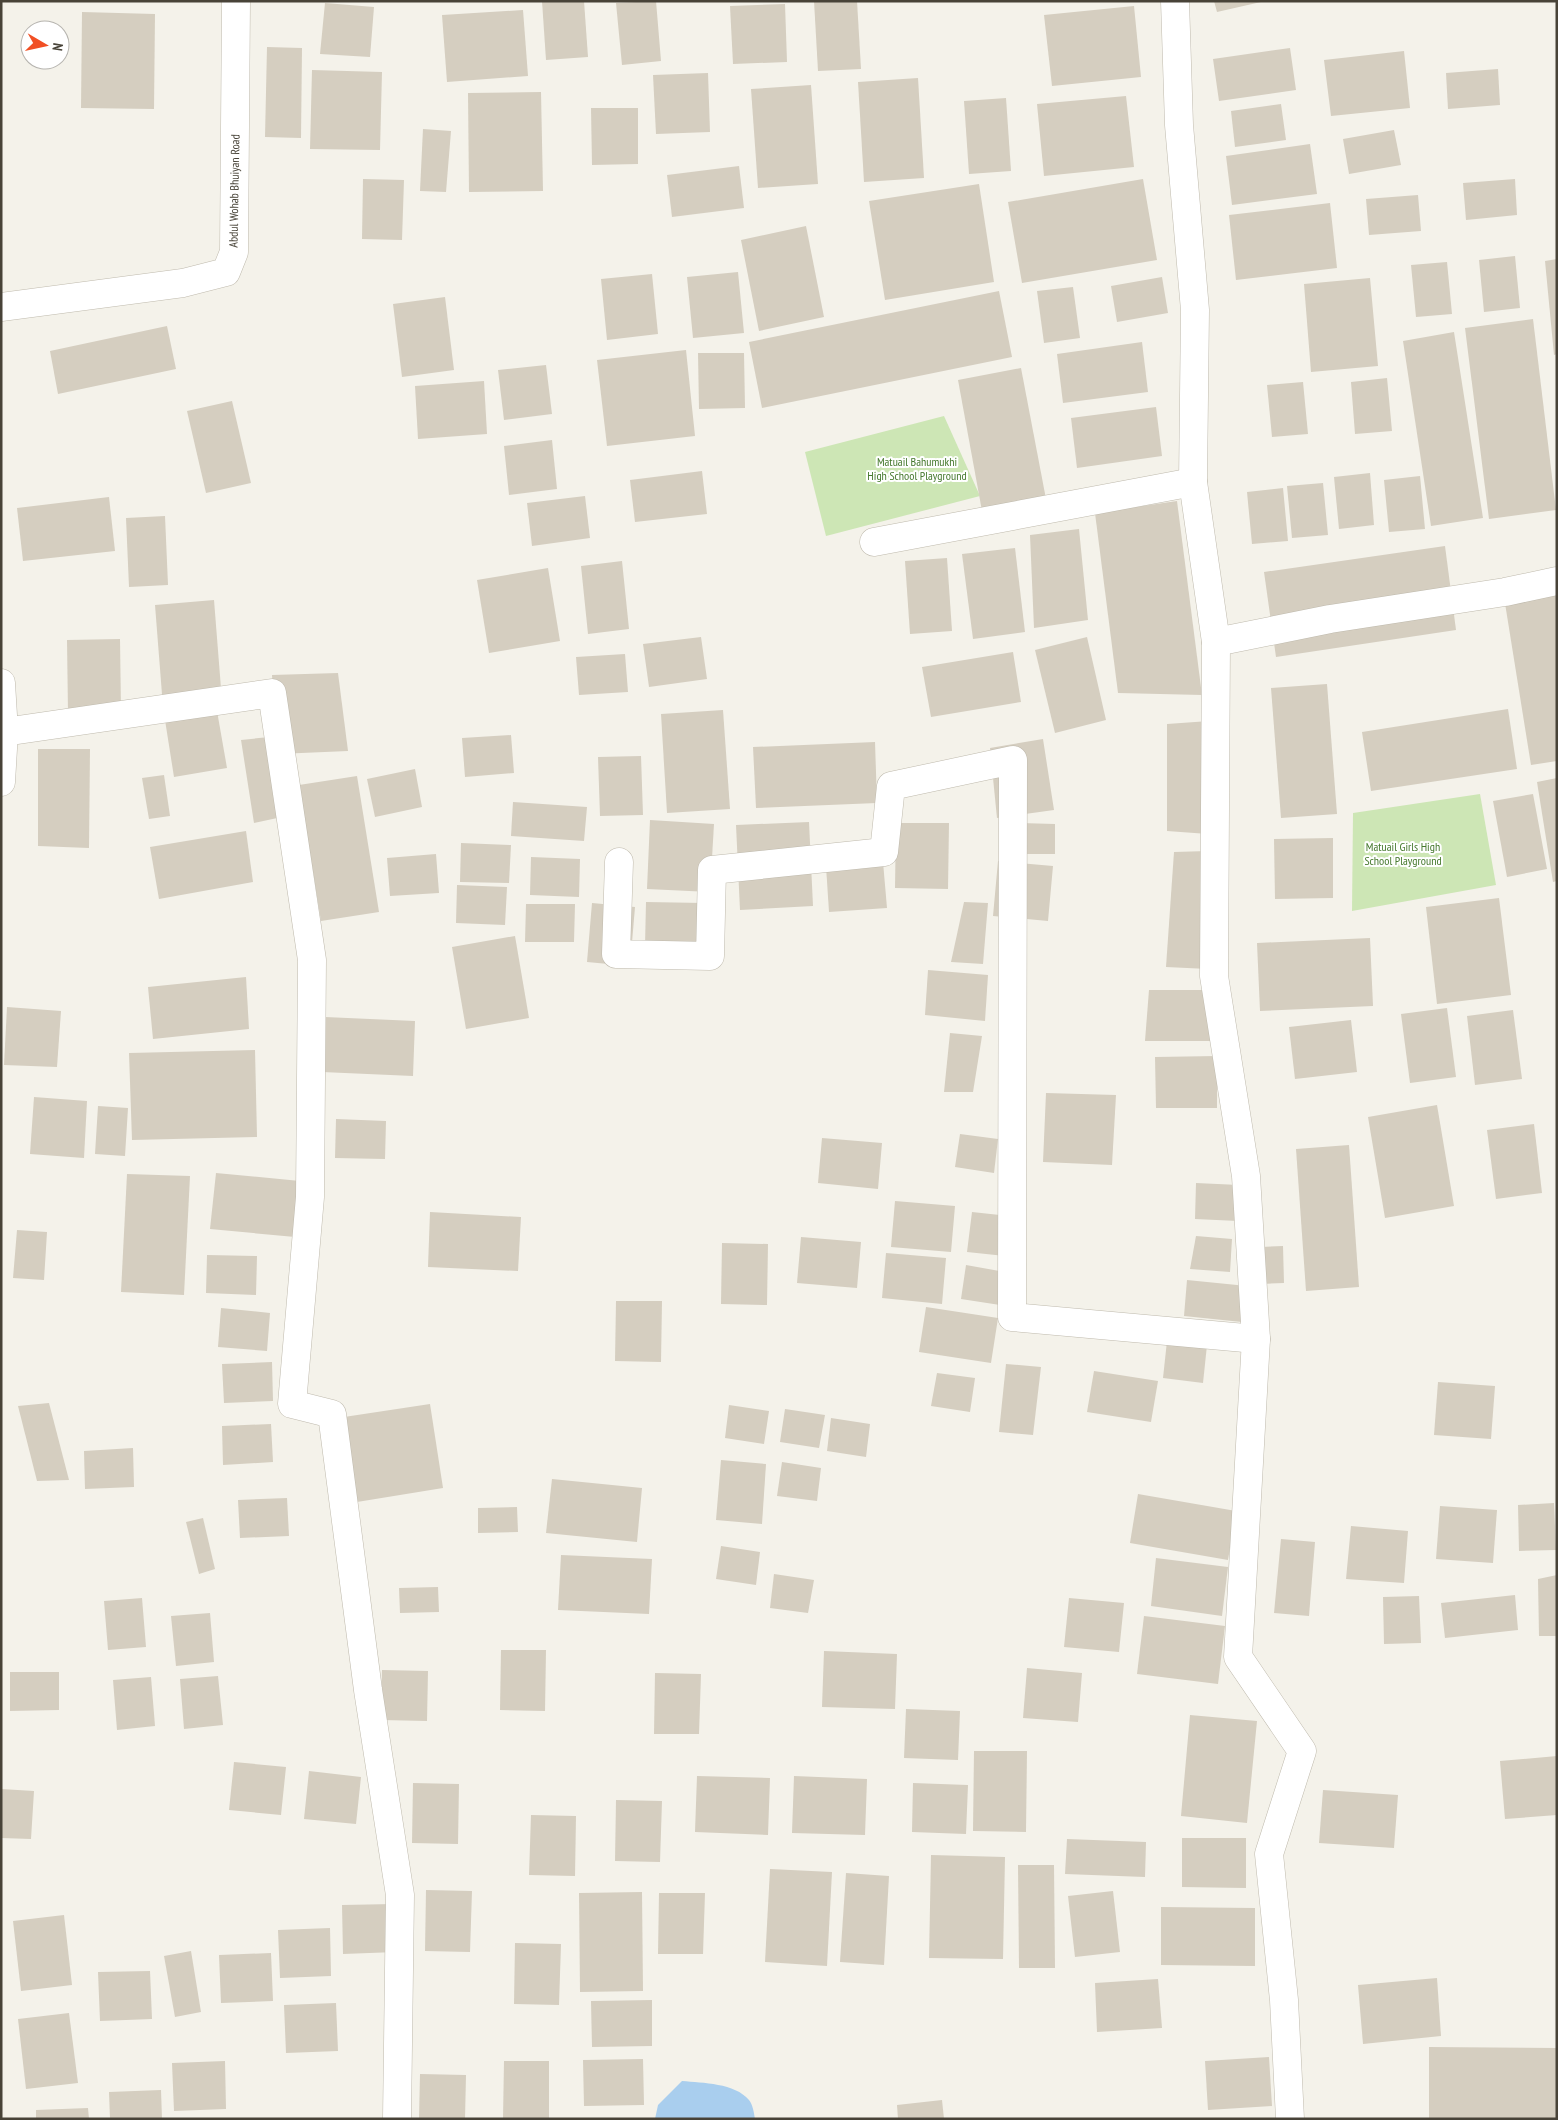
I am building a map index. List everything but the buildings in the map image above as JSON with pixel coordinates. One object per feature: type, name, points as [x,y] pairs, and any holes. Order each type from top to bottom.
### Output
[{"type":"street","name":"Abdul Wohab Bhuiyan Road","points":[[1,307],[183,284],[226,272],[234,252],[236,1]]},
{"type":"street","points":[[1174,1],[1178,125],[1195,310],[1193,482],[1216,642],[1214,976],[1246,1176],[1256,1339],[1238,1657],[1302,1751],[1270,1854],[1284,2000],[1290,2119]]},
{"type":"street","points":[[874,542],[1193,482]]},
{"type":"street","points":[[1216,642],[1330,619],[1505,592],[1557,581]]},
{"type":"street","points":[[1,683],[4,732],[1,782]]},
{"type":"street","points":[[4,732],[272,693],[312,960],[310,1196],[292,1404],[332,1414],[368,1690],[400,1895],[398,2119]]},
{"type":"street","points":[[619,862],[616,954],[710,956],[712,870],[884,852],[891,786],[1013,760],[1012,1317],[1256,1339]]},
{"type":"green space","name":"Matuail Bahumukhi High School Playground","points":[[944,416],[980,496],[826,536],[805,452]]},
{"type":"green space","name":"Matuail Girls High School Playground","points":[[1480,794],[1496,885],[1352,911],[1353,813]]},
{"type":"water","points":[[682,2081],[709,2083],[736,2090],[749,2100],[755,2119],[655,2119],[658,2105]]}]
